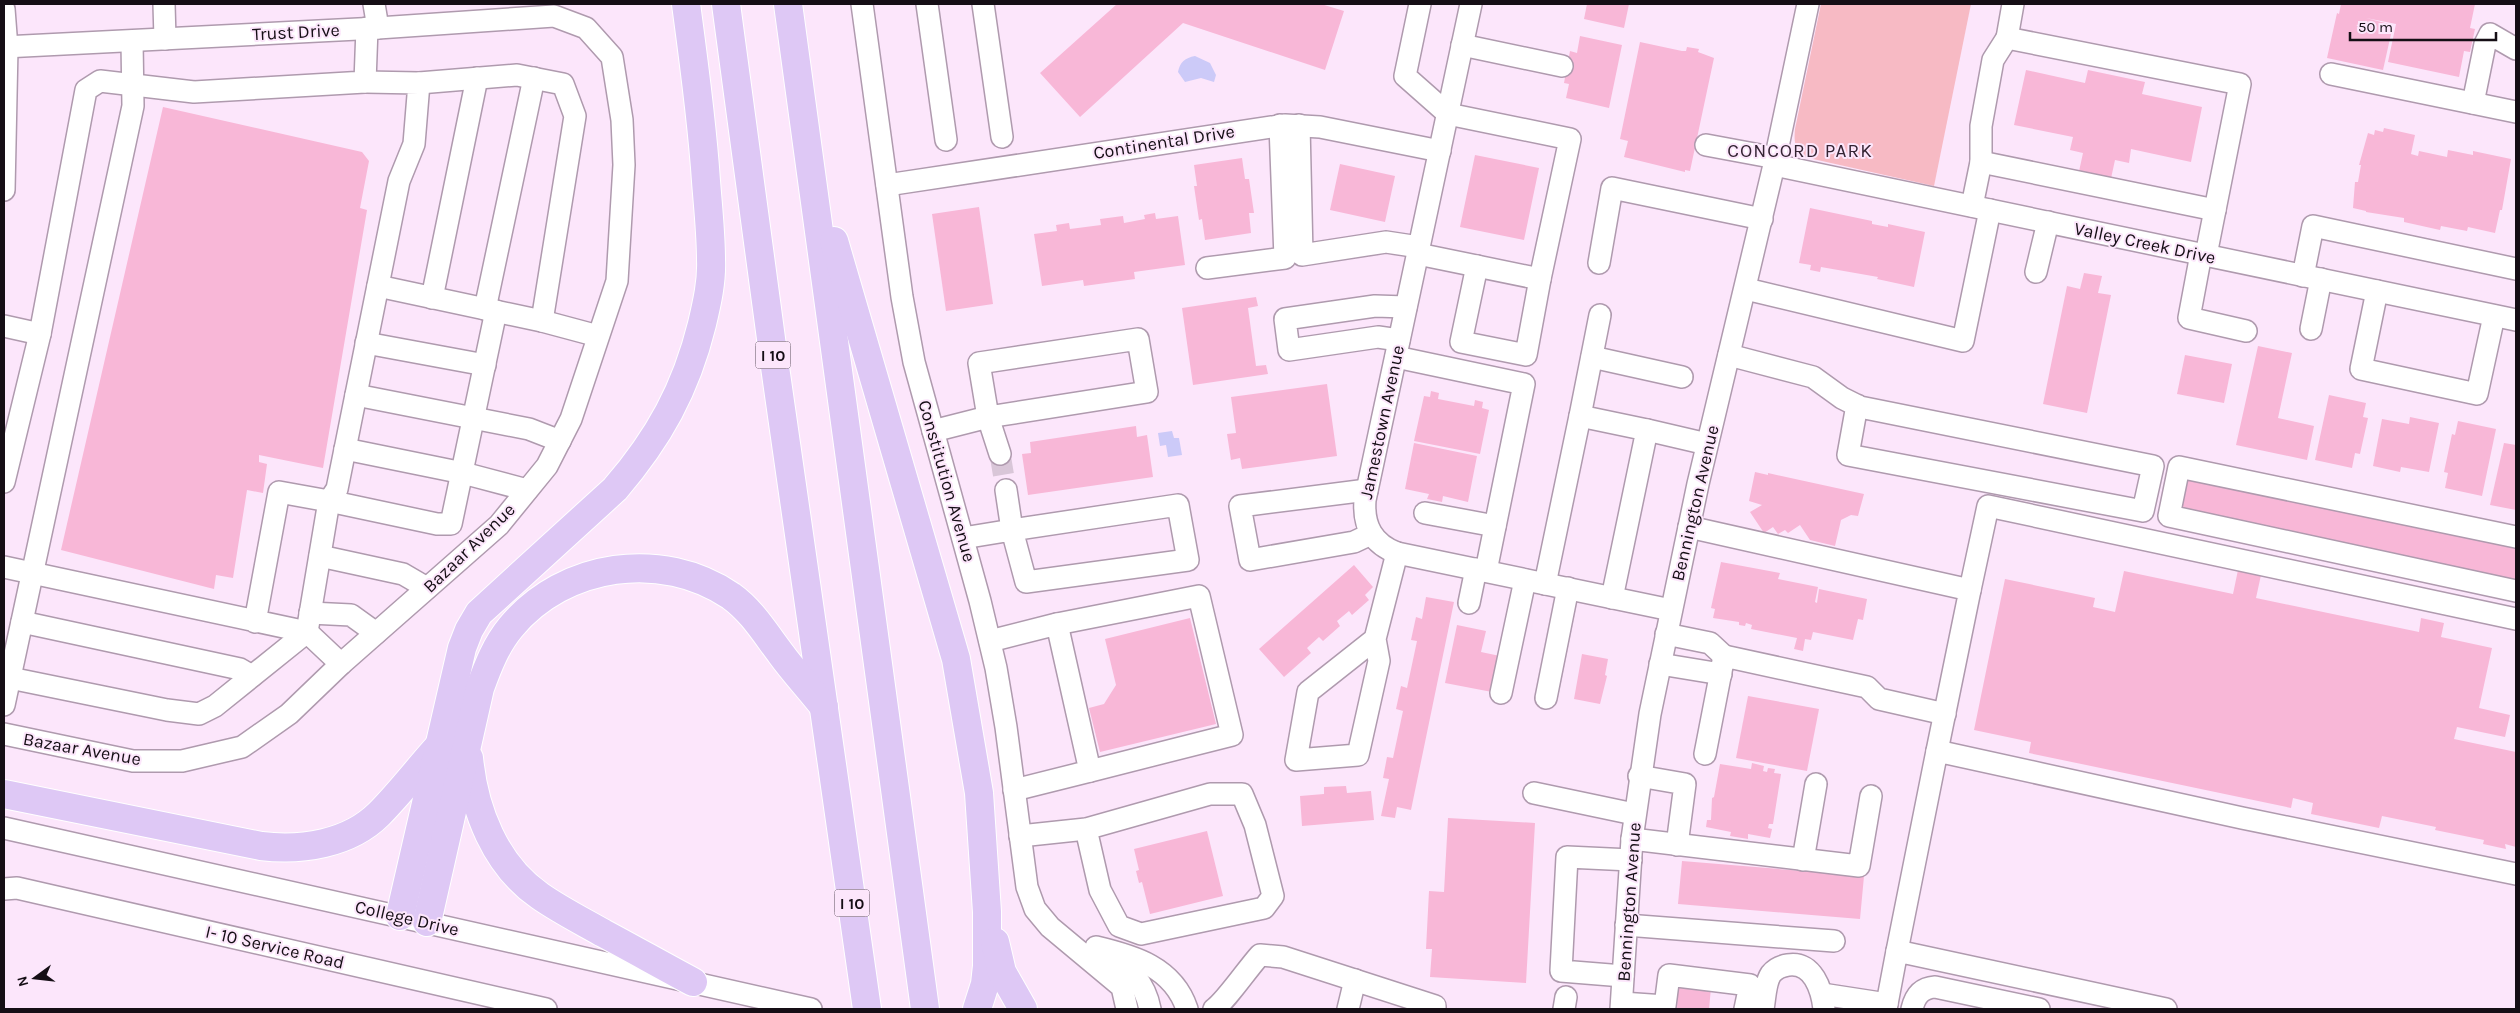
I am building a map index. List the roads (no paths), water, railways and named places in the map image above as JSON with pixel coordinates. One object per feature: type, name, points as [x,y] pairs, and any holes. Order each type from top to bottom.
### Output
[{"type":"highway","points":[[400,916],[462,648],[469,630],[479,614],[620,483],[652,444],[685,381],[707,302],[712,261],[701,111],[686,4]]},
{"type":"highway","name":"I 10","points":[[726,4],[867,1009]]},
{"type":"highway","points":[[788,4],[925,1009]]},
{"type":"highway","points":[[808,155],[956,659],[979,793],[987,912],[988,966],[985,984],[977,1009]]},
{"type":"highway","points":[[427,922],[480,688],[489,664],[510,628],[538,600],[554,590],[577,579],[613,569],[672,571],[699,580],[732,597],[765,630],[780,653],[824,706]]},
{"type":"highway","points":[[469,734],[472,782],[482,818],[493,842],[522,880],[539,895],[572,915],[693,982]]},
{"type":"highway","points":[[4,794],[261,846],[303,847],[331,841],[351,832],[378,815],[440,744]]},
{"type":"highway","points":[[987,912],[1002,972],[1023,1009]]},
{"type":"street","points":[[164,4],[164,39]]},
{"type":"street","points":[[365,82],[374,4]]},
{"type":"street","name":"Constitution Avenue","points":[[862,4],[902,297],[914,362],[990,641],[1006,727],[1027,887],[1036,909],[1050,927],[1122,986],[1127,1009]]},
{"type":"street","points":[[927,4],[946,140]]},
{"type":"street","points":[[983,4],[1002,137]]},
{"type":"street","points":[[1420,4],[1405,76],[1448,114],[1570,139],[1526,356],[1461,342],[1477,266]]},
{"type":"street","name":"Jamestown Avenue","points":[[1371,534],[1365,518],[1367,490],[1471,4]]},
{"type":"street","name":"Bennington Avenue","points":[[1622,1006],[1631,850],[1639,776],[1666,634],[1707,444],[1746,289],[1808,4]]},
{"type":"street","points":[[1746,289],[1963,341],[1981,208],[1981,126],[1993,60],[2007,38],[2013,4]]},
{"type":"street","points":[[4,8],[4,190]]},
{"type":"street","name":"Trust Drive","points":[[5,47],[372,28],[554,16],[586,28]]},
{"type":"street","name":"Bazaar Avenue","points":[[4,734],[133,761],[182,761],[242,747],[290,714],[341,664],[499,525],[547,466],[560,441],[570,418],[617,281],[624,165],[622,120],[612,56],[586,28]]},
{"type":"street","points":[[2473,103],[2485,44],[2490,34],[2516,49]]},
{"type":"street","points":[[2007,38],[2240,84],[2215,210],[2189,318],[2246,331]]},
{"type":"street","points":[[4,705],[133,106],[132,41]]},
{"type":"street","points":[[1462,45],[1562,66]]},
{"type":"street","points":[[2331,74],[2516,112]]},
{"type":"street","points":[[4,482],[40,334],[86,90],[100,81],[194,92],[365,82],[418,83],[516,75],[563,84],[575,116],[542,322]]},
{"type":"street","points":[[432,298],[477,78]]},
{"type":"street","points":[[255,622],[279,492],[438,524],[451,524],[485,365],[490,310],[534,78]]},
{"type":"street","points":[[10,678],[167,710],[199,714],[215,706],[252,676],[308,622],[329,501],[337,489],[399,181],[414,144],[418,83]]},
{"type":"street","points":[[1290,125],[1302,255],[1386,242],[1477,266],[1540,280]]},
{"type":"street","points":[[1208,268],[1285,258],[1290,125]]},
{"type":"street","name":"Continental Drive","points":[[887,185],[1290,125],[1320,126],[1440,150]]},
{"type":"street","name":"Valley Creek Drive","points":[[1706,145],[1981,208],[2516,320]]},
{"type":"street","points":[[1981,162],[2215,210]]},
{"type":"street","points":[[1599,264],[1612,188],[1762,219]]},
{"type":"street","points":[[2036,272],[2048,222]]},
{"type":"street","points":[[2311,329],[2313,226],[2516,269]]},
{"type":"street","points":[[378,286],[598,336]]},
{"type":"street","points":[[2377,291],[2361,369],[2477,394],[2494,316]]},
{"type":"street","points":[[1406,307],[1375,306],[1285,319],[1289,350],[1378,337],[1397,349],[1524,384],[1495,526],[1469,603]]},
{"type":"street","points":[[1501,693],[1535,582],[1580,416],[1600,314]]},
{"type":"street","points":[[4,326],[40,334]]},
{"type":"street","points":[[933,431],[988,417],[1147,392],[1138,339],[979,363],[988,417],[1000,454]]},
{"type":"street","points":[[366,342],[485,365]]},
{"type":"street","points":[[1729,355],[1813,376],[1842,398],[1857,405],[2153,466],[2143,511],[1848,455],[1857,405]]},
{"type":"street","points":[[1592,357],[1682,377]]},
{"type":"street","points":[[356,395],[529,429],[560,441]]},
{"type":"street","points":[[1580,416],[1707,444]]},
{"type":"street","points":[[1612,598],[1647,430]]},
{"type":"street","points":[[345,449],[463,473],[527,490]]},
{"type":"street","points":[[2516,537],[2179,467],[2169,516],[2516,591]]},
{"type":"street","points":[[963,538],[1012,530],[1178,506],[1188,560],[1026,582],[1012,530],[1006,490]]},
{"type":"street","points":[[1367,490],[1240,506],[1250,560],[1354,542],[1371,534],[1382,546],[1397,553],[1671,610]]},
{"type":"street","points":[[1763,1009],[1769,978],[1777,968],[1786,966],[1800,966],[1809,971],[1817,982],[1823,1002],[1886,1007],[1988,506],[2516,619]]},
{"type":"street","points":[[1425,513],[1495,526]]},
{"type":"street","points":[[1689,527],[1970,590]]},
{"type":"street","points":[[1375,639],[1308,692],[1296,760],[1358,755],[1379,662],[1375,639],[1397,553]]},
{"type":"street","points":[[320,556],[403,574],[427,588]]},
{"type":"street","points":[[4,567],[255,622],[308,622],[351,615],[376,633]]},
{"type":"street","points":[[1546,698],[1568,588]]},
{"type":"street","points":[[990,641],[1057,624],[1199,596],[1232,735],[1014,790]]},
{"type":"street","points":[[22,622],[240,669],[252,676]]},
{"type":"street","points":[[308,622],[341,664]]},
{"type":"street","points":[[1057,624],[1090,771]]},
{"type":"street","points":[[1666,634],[1710,643],[1723,665],[1705,754]]},
{"type":"street","points":[[1660,664],[1723,665],[1867,687],[1879,699],[1945,714]]},
{"type":"street","points":[[1937,751],[2242,818],[2516,874]]},
{"type":"street","points":[[1639,776],[1685,784],[1677,844]]},
{"type":"street","points":[[1802,860],[1816,784]]},
{"type":"street","points":[[1534,793],[1634,814]]},
{"type":"street","points":[[1020,836],[1086,828],[1210,794],[1242,794],[1255,825],[1273,896],[1264,908],[1141,934],[1119,926],[1100,890],[1086,828]]},
{"type":"street","points":[[1624,976],[1561,971],[1567,857],[1677,844],[1859,866],[1871,796]]},
{"type":"street","name":"College Drive","points":[[4,828],[811,1009]]},
{"type":"street","name":"I- 10 Service Road","points":[[4,889],[17,888],[546,1009]]},
{"type":"street","points":[[1626,926],[1834,941]]},
{"type":"street","name":"Constitution Avenue","points":[[1070,943],[1121,953],[1151,964],[1175,987],[1187,1009]]},
{"type":"street","name":"Constitution Avenue","points":[[1096,947],[1121,963],[1140,981],[1148,998],[1150,1009]]},
{"type":"street","points":[[1897,952],[2104,1003],[2154,1008]]},
{"type":"street","points":[[1220,1008],[1228,993],[1260,955],[1283,957],[1355,980],[1404,1003],[1435,1006],[1434,1009]]},
{"type":"street","points":[[1622,1006],[1665,1006],[1669,975],[1750,985],[1745,1009]]},
{"type":"street","points":[[1348,1009],[1355,980]]},
{"type":"street","points":[[1912,1009],[1916,996],[1920,992],[1935,987],[2039,1009]]},
{"type":"water","points":[[1195,56],[1210,63],[1216,75],[1214,82],[1201,78],[1185,82],[1178,72],[1180,66],[1188,58]]},
{"type":"water","points":[[1172,431],[1174,438],[1179,438],[1182,455],[1168,457],[1166,445],[1160,446],[1158,433]]},
{"type":"tunnel","points":[[1000,454],[1006,490]]},
{"type":"district","name":"CONCORD PARK","points":[[1800,150]]}]
